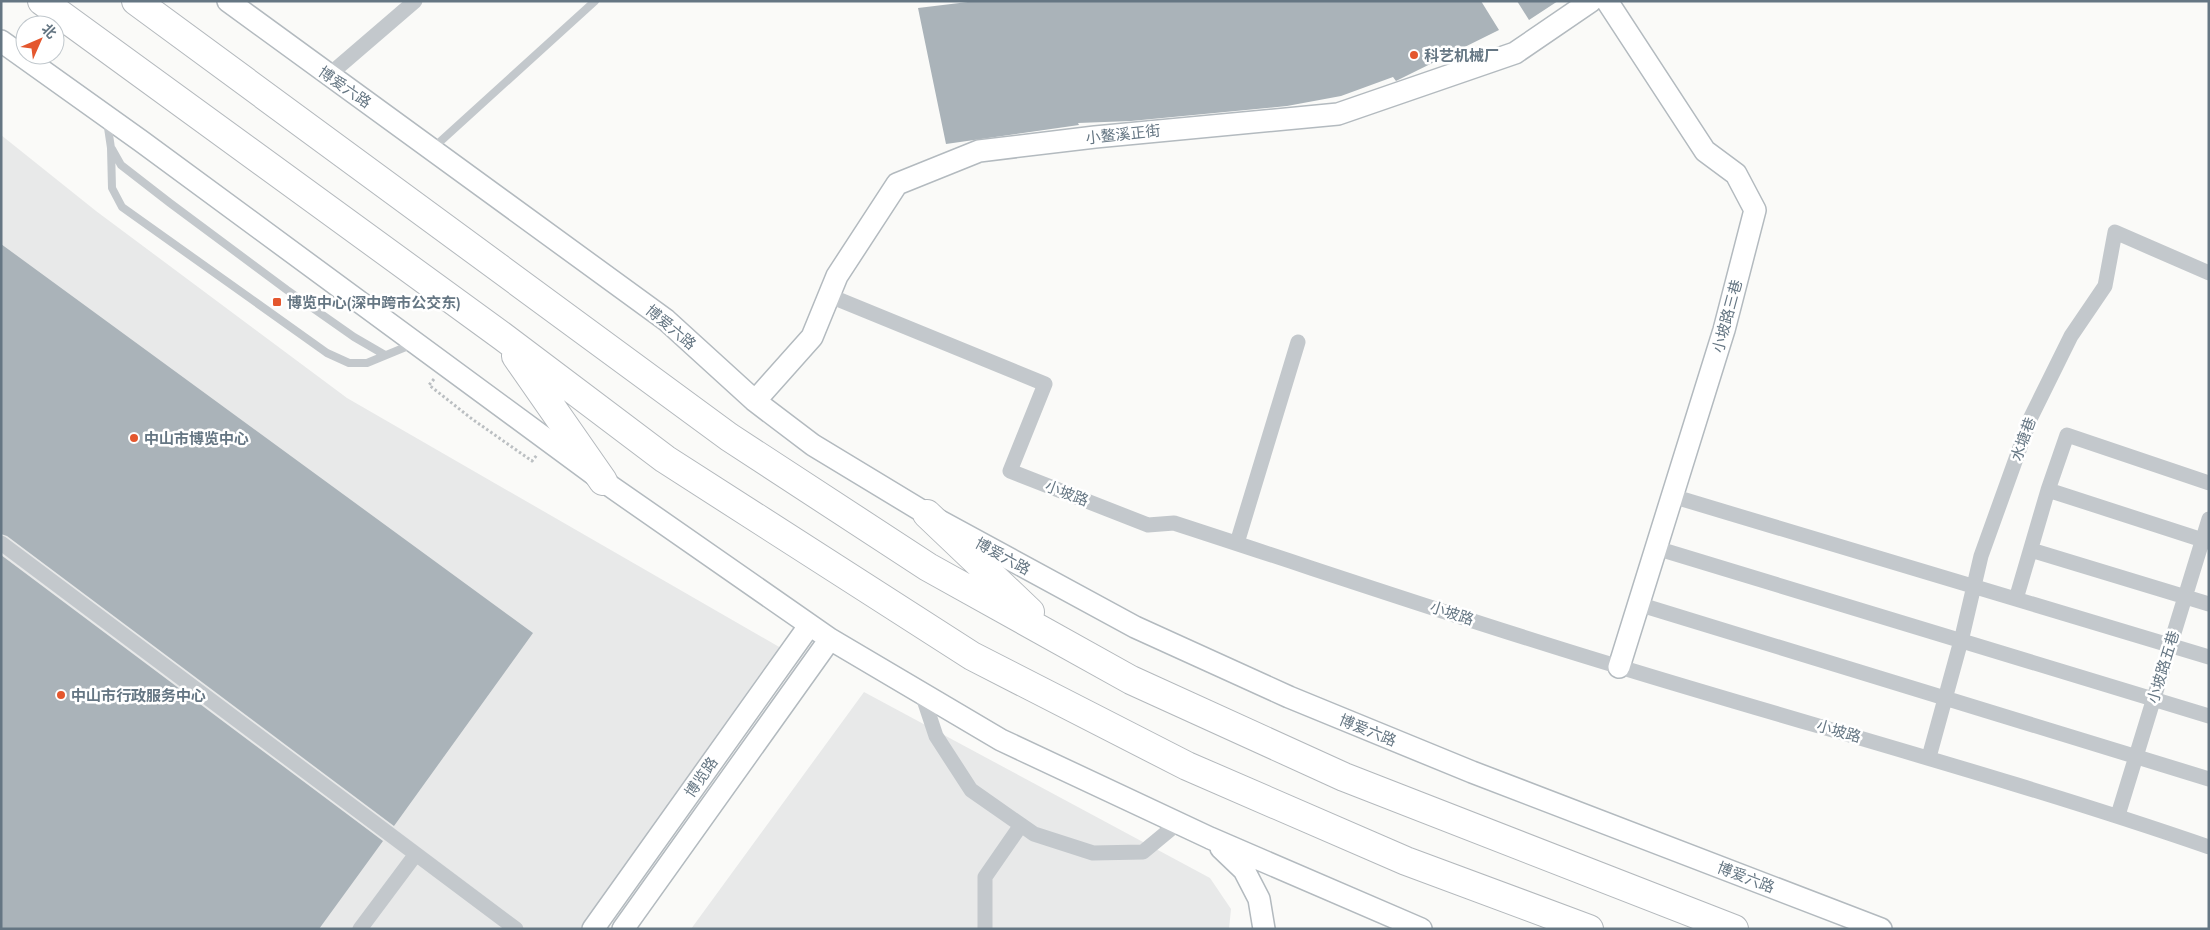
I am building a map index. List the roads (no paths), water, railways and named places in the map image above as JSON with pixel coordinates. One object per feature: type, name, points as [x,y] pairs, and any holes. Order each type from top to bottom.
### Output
[{"type":"highway","points":[[42,1],[502,336],[665,459],[972,656],[1186,766],[1406,861],[1589,929]]},
{"type":"highway","points":[[136,1],[729,437],[928,567],[1131,680],[1344,777],[1734,929]]},
{"type":"highway","points":[[502,336],[603,481]]},
{"type":"highway","points":[[927,514],[1058,639]]},
{"type":"street","name":"博爱六路","points":[[228,1],[666,320],[755,401],[813,445],[927,514],[1134,627],[1289,697],[1472,772],[1881,929]]},
{"type":"street","points":[[329,75],[415,1]]},
{"type":"street","name":"小鳌溪正街","points":[[755,401],[812,337],[837,276],[897,184],[979,151],[1105,136],[1338,114],[1515,53],[1591,1]]},
{"type":"street","name":"小坡路三巷","points":[[1607,1],[1705,151],[1736,174],[1754,210],[1724,330],[1619,667]]},
{"type":"street","points":[[1,41],[107,116],[603,481],[809,626],[1001,740],[1210,838],[1421,929]]},
{"type":"street","name":"水塘巷","points":[[1929,757],[1961,641],[1981,556],[2031,417],[2071,336],[2105,286],[2115,232],[2209,273]]},
{"type":"street","name":"小坡路","points":[[830,296],[1045,384],[1010,471],[1148,525],[1174,523],[1619,667],[1929,757],[2118,815],[2209,847]]},
{"type":"street","points":[[1237,543],[1298,342]]},
{"type":"street","points":[[2016,599],[2048,490],[2067,435],[2209,483]]},
{"type":"street","points":[[2048,490],[2206,541]]},
{"type":"street","points":[[1672,496],[2209,658]]},
{"type":"street","name":"小坡路五巷","points":[[2118,815],[2185,597],[2206,541],[2209,520]]},
{"type":"street","points":[[1,543],[516,929]]},
{"type":"street","points":[[1656,548],[2209,716]]},
{"type":"street","points":[[2031,550],[2209,604]]},
{"type":"street","points":[[1638,604],[2209,779]]},
{"type":"street","name":"博览路","points":[[593,929],[809,626]]},
{"type":"street","name":"博览路","points":[[622,929],[830,639]]},
{"type":"street","points":[[922,694],[936,736],[971,790],[1034,834],[1093,853],[1143,852],[1178,822]]},
{"type":"street","points":[[985,929],[985,878],[1021,825]]},
{"type":"street","points":[[1210,838],[1244,870],[1259,899],[1264,929]]},
{"type":"street","points":[[360,929],[416,854]]},
{"type":"lane","points":[[431,149],[596,1]]},
{"type":"lane","points":[[107,116],[111,148],[112,188],[122,207],[138,219],[327,353],[349,363],[367,363],[416,343]]},
{"type":"lane","points":[[111,148],[121,165],[170,203],[294,295],[354,336],[386,355]]},
{"type":"place","name":"科艺机械厂","points":[[1414,55]]},
{"type":"place","name":"博览中心(深中跨市公交东)","points":[[277,302]]},
{"type":"place","name":"中山市博览中心","points":[[134,438]]},
{"type":"place","name":"中山市行政服务中心","points":[[61,695]]}]
